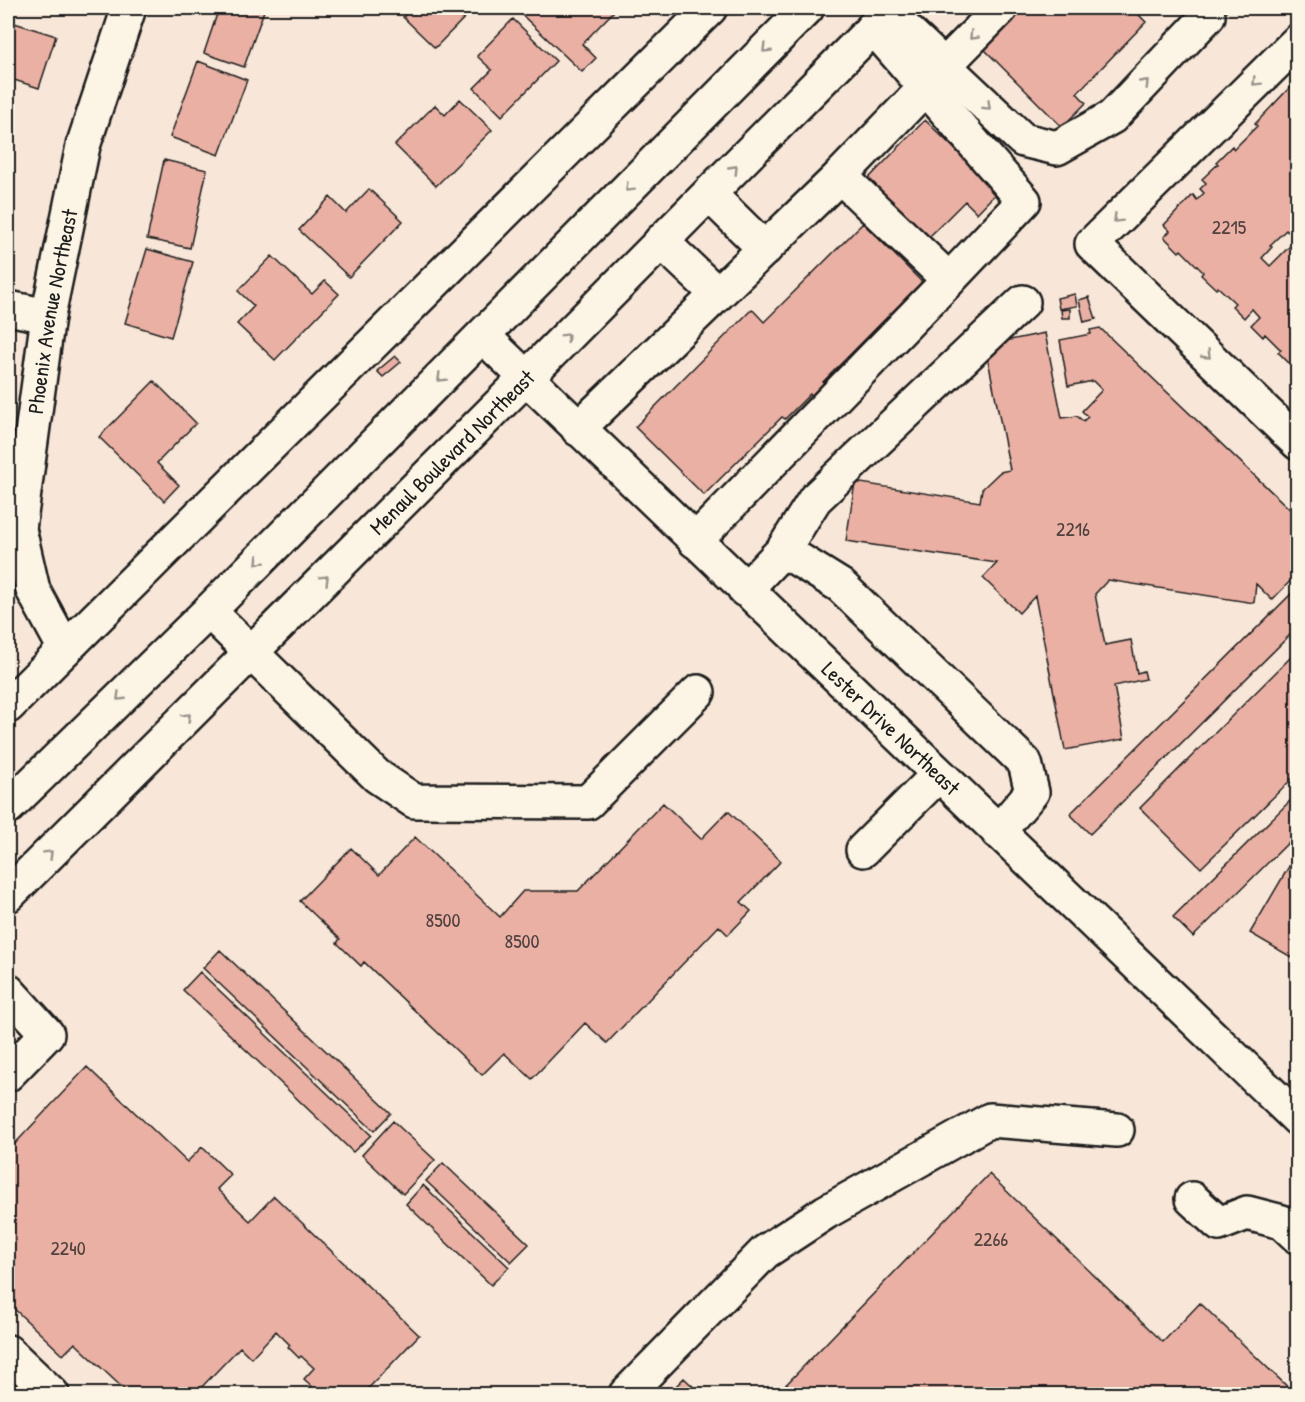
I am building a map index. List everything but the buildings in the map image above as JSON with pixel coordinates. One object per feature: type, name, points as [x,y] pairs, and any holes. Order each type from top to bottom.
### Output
[{"type":"street","name":"Phoenix Avenue Northeast","points":[[65,649],[33,590],[19,529],[48,316],[82,146],[129,8]]},
{"type":"street","points":[[8,706],[710,8]]},
{"type":"street","points":[[8,807],[483,336],[807,8]]},
{"type":"street","points":[[578,429],[840,176],[1001,8]]},
{"type":"street","points":[[935,77],[1023,140],[1057,148],[1112,117],[1208,16],[1207,8]]},
{"type":"street","points":[[694,541],[1024,201],[935,77],[884,14]]},
{"type":"street","name":"Menaul Boulevard Northeast","points":[[8,895],[709,194],[884,14]]},
{"type":"street","points":[[1298,41],[1092,244],[1298,442]]},
{"type":"street","points":[[840,176],[949,280]]},
{"type":"street","points":[[709,194],[765,249]]},
{"type":"street","points":[[661,241],[717,294]]},
{"type":"street","points":[[745,590],[783,550],[815,499],[1023,302]]},
{"type":"street","points":[[8,308],[48,316]]},
{"type":"street","name":"Lester Drive Northeast","points":[[483,336],[525,379],[1298,1119]]},
{"type":"street","points":[[783,550],[841,586],[1025,763],[1032,792],[998,832]]},
{"type":"street","points":[[208,611],[377,776],[414,801],[588,802],[698,692]]},
{"type":"street","points":[[863,850],[938,775]]},
{"type":"street","points":[[8,991],[46,1035],[8,1074]]},
{"type":"street","points":[[626,1395],[765,1252],[826,1212],[990,1120],[1117,1130]]},
{"type":"street","points":[[1192,1199],[1219,1224],[1247,1213],[1282,1222],[1298,1237]]},
{"type":"street","points":[[8,1352],[52,1395]]}]
